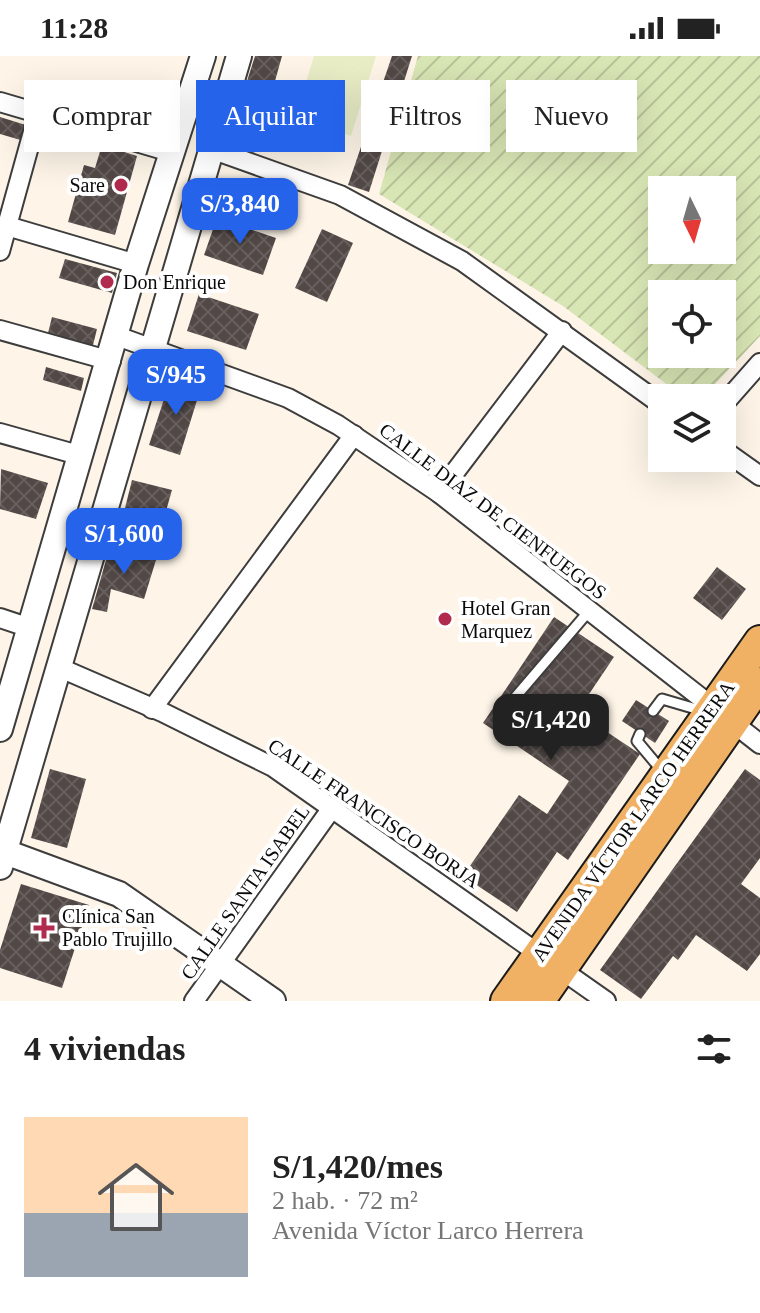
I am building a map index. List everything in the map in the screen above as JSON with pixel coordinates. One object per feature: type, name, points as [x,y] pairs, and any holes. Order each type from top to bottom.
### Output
[{"type":"main road","name":"AVENIDA VÍCTOR LARCO HERRERA","points":[[506,1001],[550,962],[718,714],[760,641]]},
{"type":"main road","name":"AVENIDA VÍCTOR LARCO HERRERA","points":[[539,1001],[550,962],[665,776],[718,714],[760,683]]},
{"type":"street","points":[[0,729],[111,361],[136,264],[203,56]]},
{"type":"street","points":[[232,80],[239,56]]},
{"type":"street","points":[[0,102],[24,110]]},
{"type":"street","points":[[0,251],[27,152]]},
{"type":"street","points":[[210,152],[2,856],[119,894],[222,962],[273,1001]]},
{"type":"street","points":[[219,152],[340,195],[462,261],[648,395]]},
{"type":"street","points":[[7,226],[136,264]]},
{"type":"street","points":[[0,330],[111,361]]},
{"type":"street","points":[[439,493],[562,331]]},
{"type":"street","name":"CALLE DIAZ DE CIENFUEGOS","points":[[117,336],[288,398],[354,435],[439,493],[760,744]]},
{"type":"street","points":[[736,390],[760,363]]},
{"type":"street","points":[[0,433],[82,456]]},
{"type":"street","points":[[152,709],[354,435]]},
{"type":"street","points":[[736,459],[760,476]]},
{"type":"street","points":[[0,618],[30,628]]},
{"type":"street","name":"CALLE FRANCISCO BORJA","points":[[58,667],[273,767],[606,1001]]},
{"type":"street","name":"CALLE SANTA ISABEL","points":[[194,1001],[332,808]]},
{"type":"lane","points":[[512,701],[589,611]]},
{"type":"lane","points":[[653,711],[677,679]]},
{"type":"lane","points":[[662,699],[718,714]]},
{"type":"lane","points":[[640,734],[637,741],[665,776]]},
{"type":"green space","points":[[314,56],[376,56],[368,80],[361,80],[361,104],[351,136],[345,134],[345,80],[307,80]]},
{"type":"green space","points":[[418,56],[760,56],[760,336],[736,362],[736,280],[648,280],[648,368],[730,368],[715,384],[666,384],[563,306],[379,194],[391,152],[490,152],[490,80],[411,80]]},
{"type":"building","points":[[255,56],[282,56],[275,80],[247,80]]},
{"type":"building","points":[[392,56],[412,56],[404,80],[384,80]]},
{"type":"building","points":[[0,117],[24,124],[24,141],[0,134]]},
{"type":"building","points":[[361,147],[361,152],[382,152],[369,192],[348,185]]},
{"type":"building","points":[[100,152],[124,152],[137,156],[115,235],[68,222],[84,165],[95,168]]},
{"type":"building","points":[[217,218],[276,238],[263,275],[204,255]]},
{"type":"building","points":[[322,229],[353,243],[327,302],[295,288]]},
{"type":"building","points":[[65,259],[117,273],[112,293],[59,278]]},
{"type":"building","points":[[199,294],[259,314],[246,350],[187,331]]},
{"type":"building","points":[[52,317],[97,329],[92,349],[47,337]]},
{"type":"building","points":[[46,367],[84,378],[81,391],[43,380]]},
{"type":"building","points":[[191,377],[203,381],[180,455],[149,445],[169,384],[187,390]]},
{"type":"building","points":[[1,469],[48,483],[36,519],[0,509]]},
{"type":"building","points":[[132,480],[172,490],[164,518],[125,508]]},
{"type":"building","points":[[110,546],[156,560],[144,599],[111,589],[107,612],[92,609]]},
{"type":"building","points":[[717,567],[746,589],[722,620],[693,598]]},
{"type":"building","points":[[554,617],[614,657],[577,712],[640,754],[568,860],[557,852],[517,912],[463,876],[519,795],[547,814],[569,781],[483,723]]},
{"type":"building","points":[[636,700],[669,721],[655,743],[622,721]]},
{"type":"building","points":[[50,769],[86,779],[67,848],[31,838]]},
{"type":"building","points":[[745,769],[760,780],[760,858],[741,884],[760,898],[760,954],[747,971],[696,935],[678,960],[673,956],[641,999],[600,970]]},
{"type":"building","name":"Clínica San Pablo Trujillo","points":[[21,884],[89,905],[62,988],[0,968],[0,950]]},
{"type":"place","name":"Sare","points":[[121,185]]},
{"type":"place","name":"Don Enrique","points":[[107,282]]},
{"type":"place","name":"Hotel Gran Marquez","points":[[445,619]]},
{"type":"place","name":"Clínica San Pablo Trujillo","points":[[44,928]]}]
